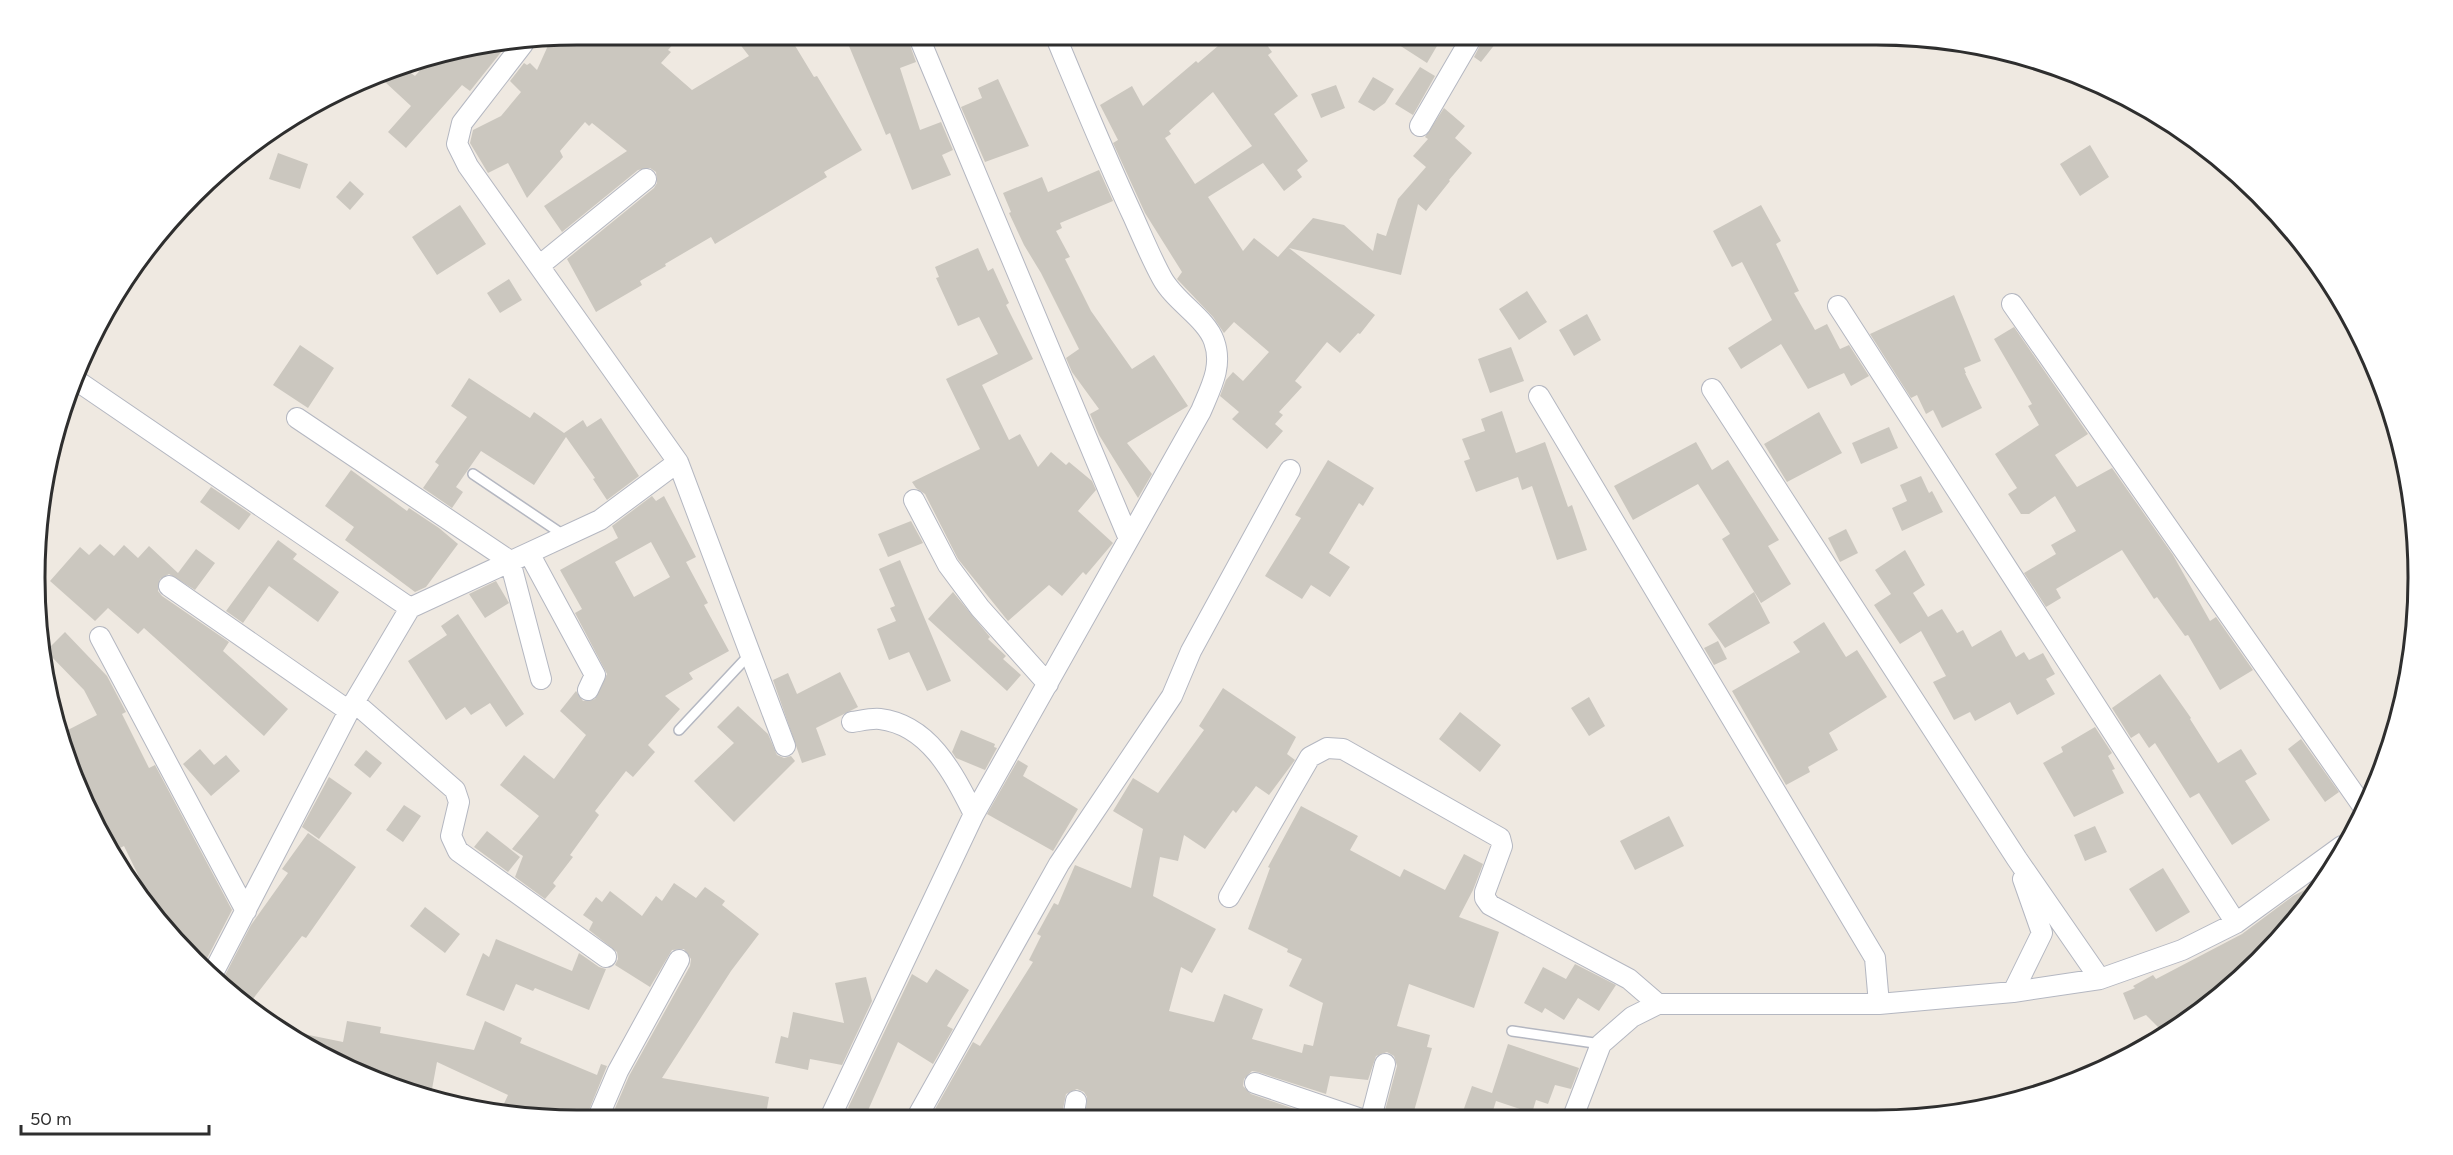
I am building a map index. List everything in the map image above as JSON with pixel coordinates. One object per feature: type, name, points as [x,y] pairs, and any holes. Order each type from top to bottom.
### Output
[{"type":"street","points":[[923,45],[1129,539]]},
{"type":"street","points":[[834,1110],[975,814],[1201,411],[1217,372],[1218,356],[1214,339],[1202,321],[1180,302],[1162,279],[1060,45]]},
{"type":"street","points":[[1420,126],[1467,45]]},
{"type":"street","points":[[519,49],[462,123],[457,144],[468,166],[678,462],[785,746]]},
{"type":"street","points":[[539,266],[646,179]]},
{"type":"street","points":[[2012,304],[2359,800]]},
{"type":"street","points":[[1838,306],[2236,923]]},
{"type":"street","points":[[82,384],[410,608]]},
{"type":"street","points":[[1712,389],[2017,859],[2100,979]]},
{"type":"street","points":[[1539,396],[1875,958],[1879,1004]]},
{"type":"street","points":[[297,418],[510,561],[540,679]]},
{"type":"street","points":[[215,968],[351,707],[410,608],[600,520],[678,462]]},
{"type":"street","points":[[921,1110],[1059,864],[1172,696],[1191,651],[1290,470]]},
{"type":"street","points":[[914,500],[948,565],[980,608],[1048,684]]},
{"type":"street","points":[[529,553],[595,675],[588,690]]},
{"type":"street","points":[[169,586],[351,707],[455,790],[459,802],[452,836],[458,851],[606,957]]},
{"type":"street","points":[[100,637],[246,911]]},
{"type":"street","points":[[852,722],[880,719],[907,728],[932,747],[950,767],[975,814]]},
{"type":"street","points":[[1229,897],[1310,757],[1327,748],[1343,749],[1500,838],[1502,846],[1485,892],[1485,898],[1490,905],[1629,979],[1658,1004]]},
{"type":"street","points":[[1576,1110],[1601,1044],[1632,1017],[1658,1004],[1879,1004],[2013,992],[2100,979],[2182,950],[2236,923],[2330,855]]},
{"type":"street","points":[[2013,992],[2042,933],[2017,859]]},
{"type":"street","points":[[601,1110],[618,1071],[679,960]]},
{"type":"street","points":[[1373,1110],[1385,1064]]},
{"type":"street","points":[[1255,1083],[1334,1110]]},
{"type":"lane","points":[[473,474],[565,536]]},
{"type":"lane","points":[[680,730],[750,654]]},
{"type":"lane","points":[[1512,1031],[1601,1044]]},
{"type":"building","points":[[672,45],[668,50],[671,52],[661,63],[692,90],[749,56],[740,45],[795,45],[814,77],[817,76],[862,150],[824,172],[827,177],[715,244],[711,237],[665,264],[666,266],[640,281],[642,285],[596,312],[567,259],[654,188],[657,183],[656,172],[650,168],[638,170],[562,232],[544,206],[627,151],[592,123],[589,126],[585,122],[560,151],[563,157],[527,198],[508,163],[488,173],[470,143],[473,130],[501,116],[521,92],[510,81],[524,63],[527,65],[530,63],[537,70],[548,46]]},
{"type":"building","points":[[849,45],[910,45],[916,62],[900,68],[920,130],[941,122],[953,150],[942,155],[951,175],[912,190],[890,133],[886,135]]},
{"type":"building","points":[[1219,45],[1267,45],[1272,52],[1268,55],[1298,96],[1274,114],[1308,161],[1297,170],[1302,177],[1284,191],[1263,163],[1208,197],[1243,251],[1254,238],[1278,257],[1313,218],[1344,225],[1373,251],[1377,233],[1386,236],[1398,199],[1426,167],[1413,156],[1428,139],[1425,137],[1444,108],[1465,126],[1455,138],[1472,153],[1426,211],[1418,204],[1401,275],[1289,248],[1375,315],[1360,334],[1358,333],[1340,353],[1327,342],[1295,381],[1302,387],[1279,412],[1283,415],[1275,424],[1283,431],[1267,449],[1232,419],[1239,412],[1220,396],[1226,380],[1233,372],[1243,381],[1269,352],[1234,322],[1224,333],[1213,317],[1177,279],[1182,272],[1145,213],[1113,143],[1118,140],[1100,105],[1132,86],[1143,106],[1196,61],[1198,63]],"holes":[[[1213,92],[1252,146],[1195,184],[1165,138],[1171,134],[1169,131]]]},
{"type":"building","points":[[1399,45],[1438,45],[1427,63]]},
{"type":"building","points":[[1480,45],[1494,45],[1481,62],[1474,57]]},
{"type":"building","points":[[502,51],[470,91],[462,85],[406,148],[388,132],[411,106],[385,82],[410,72],[415,76],[422,68],[440,63]]},
{"type":"building","points":[[1420,67],[1435,76],[1413,115],[1395,104]]},
{"type":"building","points":[[1373,77],[1394,89],[1385,103],[1374,111],[1358,102]]},
{"type":"building","points":[[998,79],[1029,146],[985,162],[961,107],[982,98],[978,88]]},
{"type":"building","points":[[1336,85],[1345,108],[1321,118],[1311,94]]},
{"type":"building","points":[[2090,145],[2109,177],[2080,196],[2060,164]]},
{"type":"building","points":[[278,153],[308,164],[300,189],[269,179]]},
{"type":"building","points":[[1099,170],[1113,201],[1060,223],[1062,228],[1056,231],[1070,257],[1065,259],[1091,311],[1132,369],[1154,355],[1188,406],[1127,443],[1152,474],[1138,498],[1099,435],[1090,414],[1099,409],[1072,372],[1066,358],[1079,349],[1041,273],[1024,245],[1009,213],[1011,212],[1003,193],[1042,177],[1048,192]]},
{"type":"building","points":[[350,181],[364,194],[350,210],[336,197]]},
{"type":"building","points":[[460,205],[486,244],[437,275],[412,237]]},
{"type":"building","points":[[1761,205],[1781,241],[1776,244],[1799,291],[1794,293],[1815,330],[1827,324],[1840,349],[1849,345],[1869,376],[1851,386],[1844,373],[1808,389],[1781,344],[1741,369],[1728,348],[1772,320],[1742,262],[1732,267],[1713,231]]},
{"type":"building","points":[[978,248],[988,271],[993,268],[1009,303],[1006,305],[1033,359],[982,385],[1009,440],[1020,434],[1038,467],[1051,452],[1066,465],[1069,462],[1092,481],[1096,490],[1078,511],[1113,543],[1086,575],[1083,572],[1062,596],[1049,585],[1008,621],[958,559],[925,494],[912,482],[980,449],[946,379],[998,354],[979,317],[958,326],[936,278],[939,277],[935,267]]},
{"type":"building","points":[[509,279],[522,300],[500,313],[487,293]]},
{"type":"building","points":[[1527,291],[1547,322],[1519,340],[1499,309]]},
{"type":"building","points":[[1954,295],[1981,361],[1964,368],[1982,408],[1942,428],[1933,410],[1926,414],[1917,395],[1911,398],[1870,334]]},
{"type":"building","points":[[1587,314],[1601,340],[1574,356],[1559,330]]},
{"type":"building","points":[[2014,327],[2088,434],[2055,455],[2077,487],[2112,468],[2173,555],[2210,621],[2216,617],[2253,670],[2220,690],[2188,635],[2185,636],[2157,597],[2154,599],[2122,550],[2056,589],[2061,598],[2046,607],[2024,573],[2056,554],[2051,545],[2076,531],[2055,496],[2029,514],[2021,514],[2008,494],[2017,488],[1995,454],[2039,425],[2028,406],[2032,404],[1994,339]]},
{"type":"building","points":[[300,345],[334,368],[308,408],[273,385]]},
{"type":"building","points":[[1511,347],[1524,381],[1490,393],[1478,359]]},
{"type":"building","points":[[469,378],[530,418],[534,412],[564,433],[583,420],[587,427],[601,418],[639,476],[607,500],[593,479],[595,478],[566,437],[534,485],[481,451],[456,487],[463,492],[452,508],[423,488],[439,465],[435,462],[467,417],[451,406]]},
{"type":"building","points":[[1502,411],[1516,453],[1545,442],[1568,507],[1572,505],[1587,550],[1557,560],[1532,486],[1522,490],[1518,477],[1476,492],[1464,461],[1470,459],[1462,439],[1485,431],[1481,419]]},
{"type":"building","points":[[1819,412],[1842,453],[1787,482],[1764,444]]},
{"type":"building","points":[[1889,427],[1898,448],[1861,464],[1852,443]]},
{"type":"building","points":[[1696,442],[1712,470],[1728,460],[1779,540],[1768,546],[1791,584],[1761,603],[1722,539],[1730,534],[1698,484],[1633,520],[1614,486]]},
{"type":"building","points":[[1328,460],[1374,488],[1363,506],[1359,503],[1329,553],[1350,567],[1330,597],[1311,585],[1302,599],[1265,576],[1301,518],[1295,515]]},
{"type":"building","points":[[351,470],[407,511],[409,508],[439,528],[458,544],[426,587],[415,592],[345,540],[354,527],[325,506]]},
{"type":"building","points":[[1921,476],[1929,493],[1932,491],[1943,512],[1902,531],[1892,508],[1907,501],[1900,485]]},
{"type":"building","points":[[211,487],[251,514],[239,530],[200,502]]},
{"type":"building","points":[[652,496],[656,501],[664,496],[696,557],[686,562],[708,603],[704,605],[729,651],[689,673],[693,679],[665,696],[680,709],[648,745],[655,752],[633,777],[626,771],[595,811],[599,815],[570,855],[573,857],[553,883],[556,886],[545,899],[515,877],[523,856],[512,849],[539,816],[500,785],[524,755],[554,779],[586,735],[560,711],[576,691],[583,701],[595,699],[607,674],[575,613],[582,609],[560,570],[618,538],[612,526]],"holes":[[[651,542],[670,577],[634,597],[615,562]]]},
{"type":"building","points":[[911,521],[923,543],[888,557],[878,534]]},
{"type":"building","points":[[1846,529],[1858,553],[1840,562],[1828,538]]},
{"type":"building","points":[[278,540],[297,554],[293,559],[339,592],[318,622],[269,586],[243,623],[226,611]]},
{"type":"building","points":[[100,544],[114,556],[124,545],[138,558],[149,546],[178,573],[196,549],[215,563],[195,590],[169,574],[160,579],[158,591],[229,642],[223,651],[288,709],[264,736],[144,628],[138,634],[108,608],[95,621],[50,581],[80,547],[89,555]]},
{"type":"building","points":[[1905,550],[1925,585],[1913,593],[1928,617],[1942,609],[1957,633],[1963,630],[1972,647],[2001,630],[2016,657],[2024,652],[2029,660],[2043,653],[2055,674],[2046,679],[2055,694],[2017,715],[2010,702],[1975,721],[1970,712],[1954,720],[1933,682],[1946,676],[1921,631],[1900,644],[1874,605],[1891,594],[1875,570]]},
{"type":"building","points":[[900,560],[951,681],[927,691],[909,652],[889,660],[877,629],[896,621],[890,608],[895,606],[879,569]]},
{"type":"building","points":[[496,581],[509,603],[485,618],[469,594]]},
{"type":"building","points":[[953,592],[990,637],[988,639],[1006,656],[1003,659],[1021,675],[1007,691],[928,619]]},
{"type":"building","points":[[1754,592],[1770,623],[1725,648],[1708,624]]},
{"type":"building","points":[[458,614],[524,714],[506,727],[490,703],[471,715],[465,707],[446,720],[408,661],[447,635],[441,626]]},
{"type":"building","points":[[1824,622],[1846,657],[1857,650],[1887,697],[1829,733],[1838,750],[1808,767],[1810,772],[1786,785],[1732,691],[1800,652],[1793,642]]},
{"type":"building","points":[[65,632],[107,676],[126,712],[122,714],[149,768],[155,765],[232,910],[207,959],[155,902],[142,884],[124,846],[119,849],[100,813],[67,730],[97,715],[84,690],[51,657],[50,647]]},
{"type":"building","points":[[1718,641],[1727,659],[1714,665],[1704,648]]},
{"type":"building","points":[[840,672],[858,707],[816,728],[826,755],[802,763],[773,680],[788,673],[797,694]]},
{"type":"building","points":[[2160,674],[2191,718],[2218,763],[2241,749],[2257,774],[2245,781],[2270,820],[2232,845],[2199,793],[2190,798],[2155,743],[2149,748],[2139,733],[2131,738],[2112,708]]},
{"type":"building","points":[[1223,688],[1296,737],[1287,754],[1295,760],[1269,795],[1256,786],[1236,813],[1233,810],[1205,849],[1184,835],[1178,861],[1160,857],[1153,896],[1216,929],[1192,973],[1181,967],[1169,1011],[1214,1022],[1224,994],[1263,1009],[1252,1039],[1302,1053],[1304,1044],[1313,1046],[1323,1003],[1289,986],[1302,959],[1287,952],[1288,949],[1248,929],[1270,868],[1268,867],[1301,806],[1358,836],[1350,850],[1400,877],[1404,869],[1445,890],[1464,854],[1483,864],[1459,917],[1499,932],[1474,1008],[1409,984],[1397,1026],[1430,1035],[1427,1047],[1432,1048],[1414,1110],[1385,1110],[1397,1066],[1394,1056],[1387,1052],[1376,1056],[1368,1080],[1330,1076],[1326,1094],[1258,1072],[1252,1071],[1244,1079],[1243,1086],[1251,1094],[1297,1110],[1086,1110],[1087,1097],[1084,1092],[1077,1089],[1066,1094],[1063,1110],[935,1110],[973,1042],[980,1046],[1033,962],[1029,960],[1041,936],[1037,934],[1054,903],[1058,905],[1075,865],[1131,888],[1143,829],[1113,811],[1133,778],[1158,793],[1204,730],[1199,726]]},
{"type":"building","points":[[1589,697],[1605,726],[1589,736],[1571,708]]},
{"type":"building","points":[[738,706],[768,734],[777,755],[784,758],[791,756],[795,761],[734,822],[694,781],[734,743],[717,727]]},
{"type":"building","points":[[1460,712],[1501,745],[1480,772],[1439,739]]},
{"type":"building","points":[[2095,727],[2112,753],[2108,756],[2115,769],[2112,770],[2124,793],[2074,817],[2043,763],[2063,752],[2061,747]]},
{"type":"building","points":[[961,730],[995,744],[994,747],[997,748],[985,770],[956,758],[952,752]]},
{"type":"building","points":[[2301,739],[2339,792],[2325,802],[2288,749]]},
{"type":"building","points":[[200,749],[214,765],[226,755],[240,771],[211,796],[183,764]]},
{"type":"building","points":[[366,750],[382,763],[370,778],[354,765]]},
{"type":"building","points":[[1018,760],[1028,766],[1023,776],[1078,809],[1053,851],[987,814]]},
{"type":"building","points":[[329,777],[352,793],[319,839],[302,827]]},
{"type":"building","points":[[404,805],[421,816],[403,842],[386,830]]},
{"type":"building","points":[[1669,816],[1684,846],[1635,870],[1620,841]]},
{"type":"building","points":[[2095,826],[2107,852],[2085,861],[2074,835]]},
{"type":"building","points":[[487,831],[520,857],[508,872],[474,847]]},
{"type":"building","points":[[308,833],[356,867],[306,938],[302,936],[252,1000],[224,976],[251,925],[288,873],[282,869]]},
{"type":"building","points":[[2163,868],[2190,912],[2156,932],[2129,889]]},
{"type":"building","points":[[674,883],[696,898],[705,887],[725,901],[722,905],[759,934],[731,971],[662,1078],[769,1097],[767,1110],[614,1110],[629,1076],[690,966],[691,959],[684,949],[672,950],[650,987],[615,965],[618,959],[617,952],[589,930],[593,922],[583,915],[596,897],[602,902],[610,891],[642,916],[656,896],[662,901]]},
{"type":"building","points":[[2307,889],[2276,929],[2252,954],[2200,1000],[2159,1028],[2146,1015],[2134,1020],[2123,993],[2135,988],[2133,986],[2153,975],[2156,979],[2242,934],[2293,896]]},
{"type":"building","points":[[425,907],[460,934],[445,953],[410,926]]},
{"type":"building","points":[[496,939],[572,971],[579,953],[599,967],[606,969],[589,1010],[535,988],[533,991],[516,984],[504,1011],[466,995],[483,953],[489,957]]},
{"type":"building","points":[[1575,964],[1616,985],[1599,1011],[1578,998],[1564,1020],[1545,1008],[1542,1013],[1524,1003],[1543,967],[1566,979]]},
{"type":"building","points":[[936,969],[969,990],[947,1026],[953,1029],[933,1064],[898,1042],[868,1110],[848,1108],[912,974],[927,983]]},
{"type":"building","points":[[866,977],[872,1001],[842,1065],[810,1059],[808,1070],[775,1063],[781,1036],[788,1038],[793,1012],[844,1023],[835,983]]},
{"type":"building","points":[[347,1021],[381,1027],[380,1033],[474,1050],[485,1021],[522,1038],[520,1043],[597,1075],[601,1064],[607,1066],[589,1110],[543,1109],[504,1104],[508,1095],[437,1062],[432,1089],[406,1082],[342,1055],[303,1034],[343,1042]]},
{"type":"building","points":[[1508,1044],[1579,1068],[1571,1089],[1555,1085],[1548,1104],[1536,1100],[1533,1110],[1523,1110],[1496,1101],[1493,1110],[1463,1110],[1472,1086],[1492,1093]]}]
